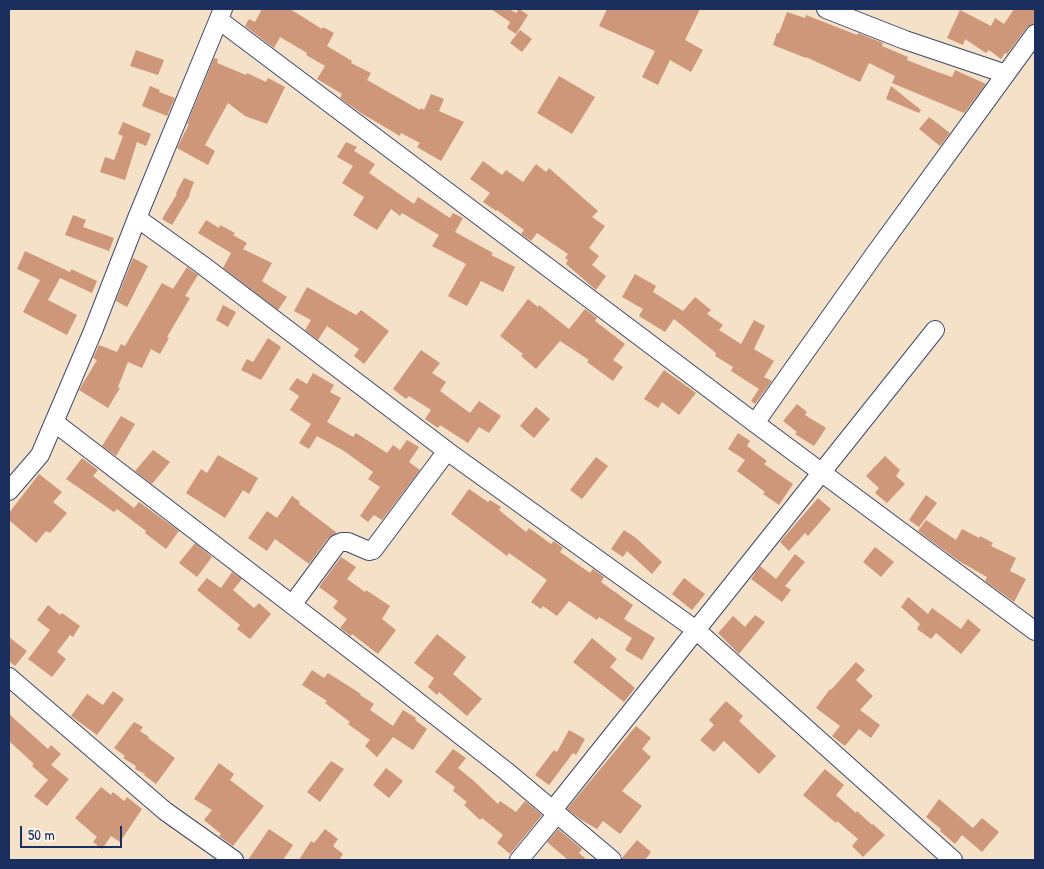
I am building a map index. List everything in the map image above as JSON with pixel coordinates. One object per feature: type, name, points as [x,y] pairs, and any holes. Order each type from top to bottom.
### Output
[{"type":"street","points":[[826,9],[905,40],[1006,74]]},
{"type":"street","points":[[9,491],[40,455],[93,331],[137,218],[221,14],[755,423],[1035,631]]},
{"type":"street","points":[[755,423],[874,255],[1035,34]]},
{"type":"street","points":[[137,218],[448,451],[696,630],[953,860]]},
{"type":"street","points":[[519,860],[696,630],[935,330]]},
{"type":"street","points":[[54,422],[491,759],[612,860]]},
{"type":"street","points":[[292,605],[337,544],[348,542],[374,550],[448,451]]},
{"type":"street","points":[[9,678],[165,811],[234,860]]},
{"type":"building","points":[[262,9],[290,9],[322,29],[323,27],[334,33],[327,46],[352,61],[351,63],[371,73],[367,80],[420,110],[421,108],[424,110],[431,94],[444,99],[439,111],[464,122],[441,161],[417,147],[420,143],[401,133],[400,136],[340,98],[342,94],[317,79],[325,66],[306,55],[307,53],[280,37],[274,48],[245,26],[249,19],[255,22]]},
{"type":"building","points":[[491,9],[509,9],[516,13],[519,9],[528,15],[516,34],[507,28],[510,22]]},
{"type":"building","points":[[607,9],[700,9],[685,40],[703,50],[691,72],[670,60],[658,85],[642,77],[655,51],[599,26]]},
{"type":"building","points":[[1014,9],[1035,9],[1035,24],[1027,27],[1007,54],[1005,53],[1001,59],[989,50],[986,53],[965,39],[963,45],[947,38],[960,10],[991,26],[995,18],[1004,24]]},
{"type":"building","points":[[787,12],[805,18],[806,15],[883,43],[882,46],[908,57],[907,60],[932,70],[952,77],[955,70],[986,84],[964,113],[892,83],[895,76],[869,63],[860,82],[806,57],[773,45]]},
{"type":"building","points":[[520,30],[532,39],[522,52],[510,43]]},
{"type":"building","points":[[136,50],[164,60],[158,75],[130,66]]},
{"type":"building","points":[[214,58],[218,59],[217,63],[246,75],[247,73],[266,82],[268,78],[285,87],[267,124],[245,116],[228,103],[205,145],[215,151],[208,165],[177,148],[189,124],[187,124]]},
{"type":"building","points":[[559,76],[595,97],[572,134],[537,113]]},
{"type":"building","points":[[150,86],[160,90],[159,92],[175,98],[167,116],[142,106]]},
{"type":"building","points":[[891,86],[921,110],[919,113],[886,99]]},
{"type":"building","points":[[929,117],[950,133],[940,146],[919,129]]},
{"type":"building","points":[[123,122],[151,134],[146,146],[137,142],[125,180],[100,172],[105,157],[114,160],[123,136],[118,134]]},
{"type":"building","points":[[346,142],[357,147],[354,151],[375,164],[369,173],[414,204],[418,197],[450,218],[453,213],[463,218],[455,232],[493,253],[491,255],[515,267],[503,292],[481,281],[467,306],[448,296],[466,264],[432,246],[439,235],[402,213],[400,216],[391,209],[377,230],[353,215],[364,197],[342,183],[353,166],[337,157]]},
{"type":"building","points":[[483,161],[502,175],[506,170],[523,182],[536,164],[546,172],[549,168],[598,211],[592,217],[605,226],[589,248],[599,256],[592,265],[606,276],[596,290],[566,264],[568,260],[565,258],[568,254],[537,233],[531,241],[521,234],[524,230],[483,202],[490,193],[470,179]]},
{"type":"building","points":[[184,178],[194,182],[190,195],[172,225],[162,219]]},
{"type":"building","points":[[73,215],[86,220],[83,227],[114,238],[109,251],[65,235]]},
{"type":"building","points":[[206,220],[219,228],[220,225],[235,233],[233,235],[247,243],[243,249],[272,263],[262,281],[287,297],[278,310],[223,268],[231,253],[198,233]]},
{"type":"building","points":[[25,251],[70,272],[71,269],[97,281],[92,293],[60,278],[48,300],[77,315],[67,335],[23,312],[40,280],[17,269]]},
{"type":"building","points":[[133,258],[148,266],[127,307],[116,301]]},
{"type":"building","points":[[187,267],[198,275],[185,296],[190,298],[167,337],[169,338],[160,354],[151,349],[142,368],[128,362],[118,387],[120,388],[108,408],[79,390],[97,360],[93,358],[99,345],[117,352],[121,344],[125,346],[162,283],[173,289]]},
{"type":"building","points":[[635,274],[656,286],[653,292],[683,311],[695,297],[711,310],[707,314],[723,325],[719,330],[741,344],[754,320],[765,326],[754,349],[774,361],[764,377],[772,381],[755,404],[751,401],[759,389],[731,371],[733,367],[715,356],[716,353],[674,319],[665,332],[639,316],[643,309],[622,297]]},
{"type":"building","points":[[307,287],[356,315],[361,310],[389,331],[364,364],[354,356],[359,349],[327,326],[318,340],[305,330],[311,320],[294,311]]},
{"type":"building","points":[[528,299],[538,307],[539,305],[569,329],[585,309],[597,318],[595,321],[625,344],[613,360],[623,367],[613,381],[587,362],[589,360],[560,341],[536,369],[521,356],[523,354],[500,336]]},
{"type":"building","points":[[223,305],[236,312],[228,327],[216,320]]},
{"type":"building","points":[[268,338],[281,347],[261,380],[241,370],[247,359],[253,362]]},
{"type":"building","points":[[421,350],[440,363],[432,373],[446,382],[440,391],[470,413],[479,401],[501,416],[489,433],[479,427],[468,443],[440,425],[438,428],[425,419],[431,410],[409,396],[406,399],[393,389]]},
{"type":"building","points":[[664,370],[696,393],[679,415],[662,402],[658,408],[644,399]]},
{"type":"building","points":[[313,373],[334,385],[330,392],[341,398],[327,422],[353,437],[356,433],[387,453],[393,445],[400,450],[407,440],[419,447],[409,462],[420,470],[382,520],[374,515],[368,522],[360,516],[380,487],[368,479],[373,472],[344,451],[317,436],[309,449],[299,443],[311,424],[290,410],[299,396],[289,389],[297,378],[307,384]]},
{"type":"building","points":[[797,404],[807,412],[805,415],[826,428],[814,446],[795,434],[797,432],[783,421]]},
{"type":"building","points":[[536,407],[550,419],[534,438],[520,426]]},
{"type":"building","points":[[121,416],[135,424],[116,456],[102,446]]},
{"type":"building","points":[[738,433],[750,441],[747,446],[767,461],[764,464],[793,484],[779,505],[763,494],[765,492],[737,471],[745,460],[728,449]]},
{"type":"building","points":[[153,450],[170,462],[152,484],[135,471]]},
{"type":"building","points":[[218,455],[258,478],[249,494],[243,490],[225,518],[186,493],[201,469],[207,473]]},
{"type":"building","points":[[885,456],[900,470],[896,476],[905,484],[887,503],[875,493],[879,488],[866,476]]},
{"type":"building","points":[[596,457],[608,466],[582,499],[570,490]]},
{"type":"building","points":[[82,458],[98,470],[93,476],[134,508],[139,502],[179,531],[166,549],[117,509],[114,512],[66,479]]},
{"type":"building","points":[[39,474],[62,492],[53,502],[67,513],[50,533],[46,531],[36,543],[9,520],[9,513]]},
{"type":"building","points":[[469,489],[488,502],[490,500],[501,507],[499,510],[526,532],[529,528],[551,544],[554,541],[563,548],[560,552],[590,573],[593,569],[604,577],[601,582],[633,605],[624,619],[655,638],[642,660],[625,650],[632,638],[599,617],[597,620],[569,601],[557,616],[543,606],[541,609],[531,602],[547,580],[509,553],[507,556],[451,514]]},
{"type":"building","points":[[926,495],[937,503],[919,527],[909,520]]},
{"type":"building","points":[[292,496],[300,502],[299,504],[337,533],[328,538],[309,564],[275,539],[267,551],[248,538],[267,511],[277,518]]},
{"type":"building","points":[[818,498],[831,509],[808,536],[805,533],[789,551],[780,542]]},
{"type":"building","points":[[926,520],[956,540],[962,529],[979,538],[980,536],[993,543],[991,546],[1016,558],[1010,571],[1026,579],[1014,602],[985,581],[987,577],[959,561],[918,531]]},
{"type":"building","points":[[624,530],[636,538],[662,562],[652,574],[627,551],[623,557],[611,549]]},
{"type":"building","points":[[195,543],[212,557],[197,577],[179,563]]},
{"type":"building","points":[[875,547],[894,562],[881,577],[863,562]]},
{"type":"building","points":[[795,554],[805,562],[785,586],[791,590],[782,602],[751,579],[760,566],[776,579]]},
{"type":"building","points":[[341,557],[356,567],[347,579],[390,606],[382,619],[396,630],[378,654],[352,634],[351,636],[340,628],[347,619],[333,608],[338,601],[319,587]]},
{"type":"building","points":[[232,572],[242,579],[233,590],[254,608],[259,603],[271,614],[250,639],[237,629],[240,625],[197,590],[207,578],[221,588]]},
{"type":"building","points":[[684,578],[705,594],[692,610],[672,594]]},
{"type":"building","points":[[908,597],[928,614],[932,608],[961,629],[968,619],[981,630],[961,654],[936,633],[931,639],[917,629],[920,624],[901,607]]},
{"type":"building","points":[[48,605],[60,615],[62,613],[80,626],[73,637],[70,635],[57,652],[66,659],[52,677],[28,659],[50,630],[37,620]]},
{"type":"building","points":[[755,615],[765,622],[739,654],[718,633],[733,616],[745,627]]},
{"type":"building","points":[[437,634],[466,657],[453,674],[482,699],[467,716],[439,692],[437,695],[428,687],[434,678],[414,663]]},
{"type":"building","points":[[9,637],[27,651],[15,666],[9,661]]},
{"type":"building","points":[[592,638],[617,659],[610,667],[635,688],[624,702],[573,662]]},
{"type":"building","points":[[856,662],[865,670],[856,680],[873,696],[860,710],[880,725],[871,738],[859,729],[845,746],[832,736],[840,726],[816,708],[830,689]]},
{"type":"building","points":[[312,670],[324,678],[328,673],[361,694],[374,704],[370,710],[393,726],[403,710],[416,718],[415,720],[427,729],[413,750],[393,737],[377,757],[365,746],[370,740],[348,724],[350,722],[325,703],[327,701],[302,685]]},
{"type":"building","points":[[113,691],[124,699],[97,735],[71,716],[87,694],[103,705]]},
{"type":"building","points":[[726,701],[743,716],[739,721],[776,756],[759,774],[724,741],[714,752],[700,740],[714,725],[709,720]]},
{"type":"building","points":[[9,714],[48,749],[51,745],[61,754],[51,765],[69,779],[47,806],[34,796],[48,780],[9,741]]},
{"type":"building","points":[[134,722],[143,727],[140,731],[175,758],[156,784],[145,774],[135,769],[136,766],[123,758],[125,756],[114,748]]},
{"type":"building","points":[[636,726],[651,738],[642,749],[651,757],[622,791],[642,806],[620,834],[603,821],[597,829],[567,809]]},
{"type":"building","points":[[569,730],[585,739],[576,755],[573,753],[549,785],[535,775],[554,750],[557,752]]},
{"type":"building","points":[[453,749],[466,758],[458,768],[498,804],[500,801],[516,812],[525,801],[542,815],[510,854],[497,843],[503,835],[482,818],[480,820],[464,805],[467,802],[453,791],[455,787],[435,772]]},
{"type":"building","points":[[331,761],[344,769],[320,802],[307,792]]},
{"type":"building","points":[[219,763],[234,774],[230,780],[264,806],[233,846],[219,836],[221,834],[204,820],[212,810],[194,799]]},
{"type":"building","points":[[386,768],[403,781],[389,798],[373,785]]},
{"type":"building","points":[[825,769],[844,785],[836,795],[885,835],[863,857],[852,846],[858,839],[803,795]]},
{"type":"building","points":[[101,787],[111,795],[113,792],[124,801],[127,797],[142,809],[120,842],[111,836],[102,849],[93,842],[97,837],[75,818]]},
{"type":"building","points":[[939,799],[973,828],[982,818],[999,832],[982,852],[962,835],[955,844],[926,817]]},
{"type":"building","points":[[269,829],[293,845],[283,860],[248,860]]},
{"type":"building","points":[[325,829],[338,839],[333,846],[343,854],[339,860],[299,860],[311,841],[314,843]]},
{"type":"building","points":[[558,829],[582,849],[579,853],[587,860],[568,860],[547,842]]},
{"type":"building","points":[[637,840],[651,852],[645,860],[622,860],[622,858]]}]
